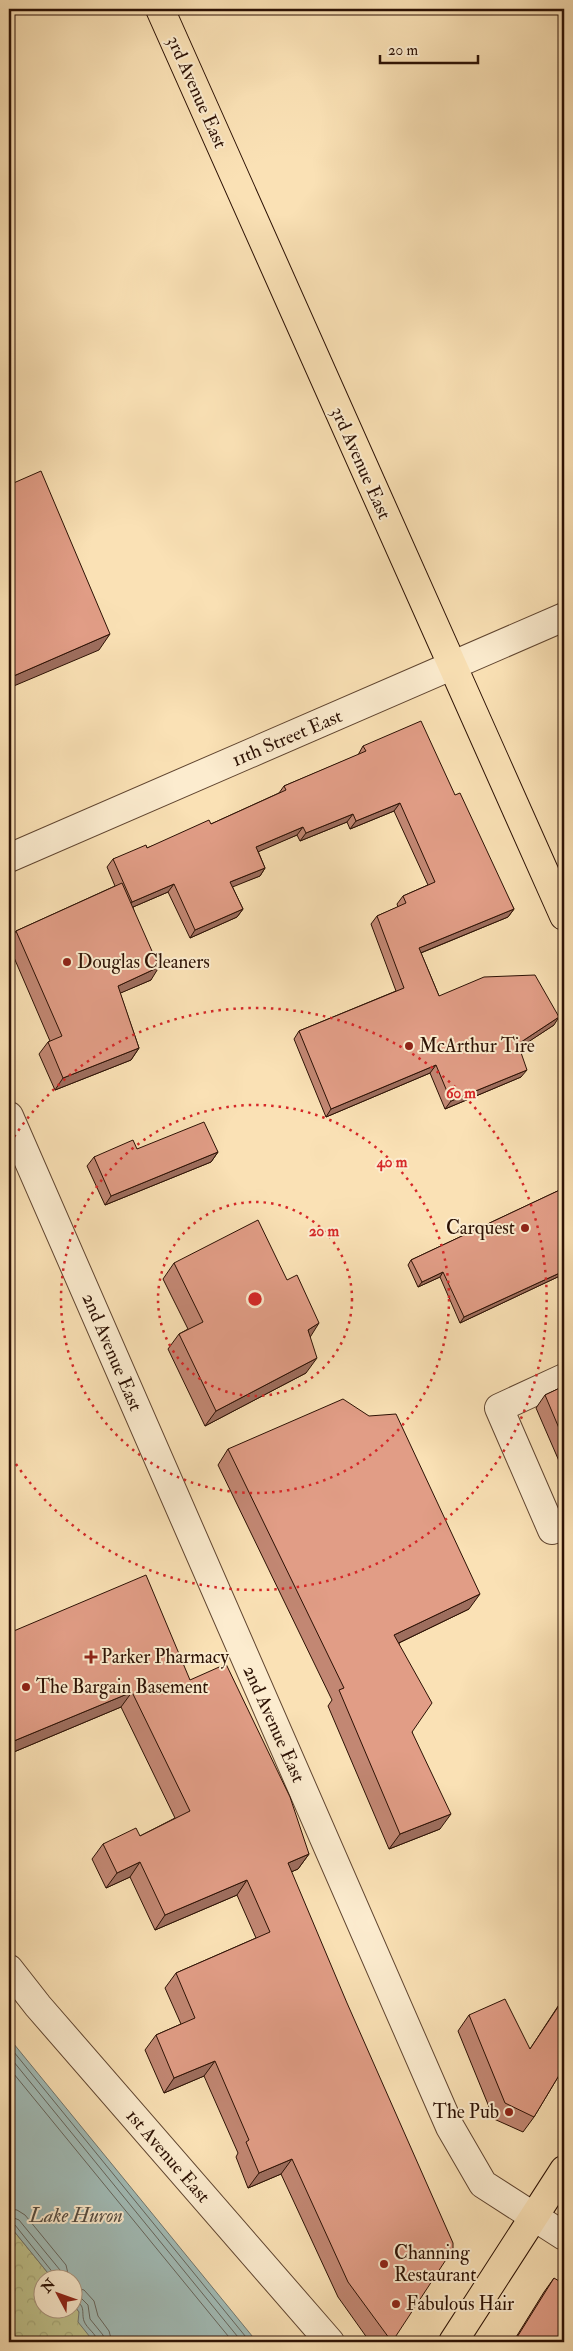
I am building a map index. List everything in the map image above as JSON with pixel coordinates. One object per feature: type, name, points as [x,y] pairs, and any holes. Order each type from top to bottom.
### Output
[{"type":"main road","name":"3rd Avenue East","points":[[160,9],[564,916]]},
{"type":"main road","points":[[454,2342],[564,2170]]},
{"type":"street","name":"11th Street East","points":[[9,858],[564,616]]},
{"type":"street","name":"2nd Avenue East","points":[[9,1116],[450,2127],[483,2184],[564,2236]]},
{"type":"street","points":[[564,1378],[499,1408],[552,1530],[564,1525]]},
{"type":"street","name":"1st Avenue East","points":[[9,1969],[38,2006],[330,2342]]},
{"type":"green space","points":[[9,2225],[44,2268],[32,2268],[32,2318],[82,2318],[94,2342],[9,2342]]},
{"type":"water","name":"Lake Huron","points":[[9,2038],[257,2342],[94,2342],[78,2322],[78,2318],[82,2318],[82,2268],[44,2268],[9,2225]]},
{"type":"building","points":[[41,471],[110,634],[9,678],[9,485]]},
{"type":"building","points":[[421,721],[455,795],[460,793],[514,909],[419,948],[439,996],[484,977],[535,975],[559,1017],[518,1044],[527,1070],[451,1101],[436,1065],[331,1109],[299,1031],[404,988],[377,916],[406,903],[403,896],[435,882],[400,803],[356,821],[353,814],[306,833],[303,827],[256,847],[265,868],[230,882],[243,909],[195,930],[174,884],[132,902],[113,859],[146,845],[147,848],[209,820],[211,824],[286,790],[284,786],[366,751],[363,746]]},
{"type":"building","points":[[122,883],[159,967],[118,986],[139,1048],[63,1078],[48,1042],[62,1036],[16,931]]},
{"type":"building","points":[[204,1122],[218,1152],[111,1196],[94,1157],[133,1140],[137,1149]]},
{"type":"building","name":"Carquest","points":[[564,1188],[564,1271],[464,1317],[443,1272],[422,1282],[411,1260]]},
{"type":"building","points":[[258,1220],[287,1280],[297,1275],[319,1323],[308,1330],[317,1358],[216,1411],[179,1334],[203,1322],[174,1263]]},
{"type":"building","points":[[564,1386],[564,1440],[545,1395]]},
{"type":"building","points":[[343,1399],[369,1416],[396,1414],[480,1594],[394,1635],[432,1703],[412,1732],[451,1814],[400,1834],[339,1690],[344,1688],[228,1449]]},
{"type":"building","points":[[146,1575],[190,1680],[226,1664],[290,1797],[309,1854],[288,1863],[347,2003],[453,2243],[453,2249],[392,2342],[348,2282],[292,2159],[259,2173],[246,2142],[249,2140],[215,2061],[174,2078],[156,2035],[195,2018],[176,1973],[270,1932],[247,1880],[165,1915],[140,1862],[117,1873],[103,1844],[136,1828],[140,1836],[190,1811],[132,1692],[9,1743],[9,1633]]},
{"type":"building","points":[[564,1998],[564,2067],[534,2117],[505,2103],[469,2015],[505,1999],[530,2049]]},
{"type":"building","points":[[554,2278],[564,2284],[564,2342],[514,2342]]},
{"type":"place","name":"Douglas Cleaners","points":[[67,962]]},
{"type":"place","name":"McArthur Tire","points":[[409,1046]]},
{"type":"place","name":"Carquest","points":[[525,1228]]},
{"type":"place","name":"Parker Pharmacy","points":[[91,1657]]},
{"type":"place","name":"The Bargain Basement","points":[[26,1687]]},
{"type":"place","name":"The Pub","points":[[509,2112]]},
{"type":"place","name":"Channing Restaurant","points":[[384,2264]]},
{"type":"place","name":"Fabulous Hair","points":[[396,2304]]}]
